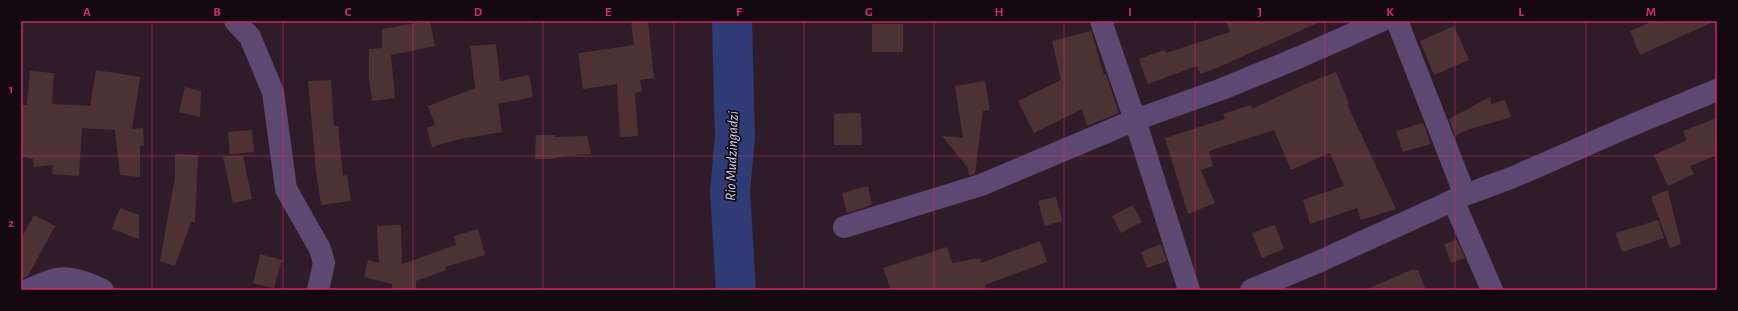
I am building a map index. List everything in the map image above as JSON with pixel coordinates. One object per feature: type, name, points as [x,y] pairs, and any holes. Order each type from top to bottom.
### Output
[{"type":"street","points":[[235,21],[250,37],[273,92],[286,188],[320,249],[324,263],[318,290]]},
{"type":"street","points":[[1101,21],[1135,120],[1189,290]]},
{"type":"street","points":[[844,227],[980,185],[1135,120],[1229,86],[1300,57],[1381,21]]},
{"type":"street","points":[[1396,21],[1492,290]]},
{"type":"street","points":[[1251,290],[1318,262],[1459,198],[1516,176],[1632,124],[1717,90]]},
{"type":"street","points":[[32,289],[61,277],[77,279],[103,290]]},
{"type":"building","points":[[430,21],[435,46],[391,55],[395,98],[372,101],[369,78],[369,49],[382,48],[382,29]]},
{"type":"building","points":[[631,21],[648,21],[654,78],[640,80],[642,91],[635,93],[638,136],[620,137],[617,84],[583,89],[579,53],[634,45]]},
{"type":"building","points":[[1226,21],[1322,21],[1200,74],[1197,66],[1148,84],[1139,59],[1164,50],[1166,53],[1230,32]]},
{"type":"building","points":[[1653,21],[1715,21],[1640,55],[1630,31]]},
{"type":"building","points":[[872,24],[903,24],[903,52],[872,52]]},
{"type":"building","points":[[1454,26],[1469,60],[1434,75],[1420,41]]},
{"type":"building","points":[[1091,31],[1104,75],[1106,74],[1119,113],[1087,126],[1082,109],[1034,133],[1018,101],[1061,80],[1052,41]]},
{"type":"building","points":[[496,44],[500,81],[529,75],[533,97],[498,104],[502,132],[460,139],[432,147],[427,128],[435,125],[428,106],[475,88],[470,46]]},
{"type":"building","points":[[96,70],[140,77],[132,129],[143,128],[144,145],[140,146],[140,177],[120,175],[115,130],[82,128],[79,176],[52,174],[53,165],[34,167],[33,159],[21,156],[21,105],[27,105],[30,71],[54,73],[52,104],[90,106]]},
{"type":"building","points":[[1336,72],[1349,104],[1347,104],[1396,209],[1361,220],[1357,208],[1310,224],[1303,200],[1344,186],[1330,153],[1291,170],[1274,130],[1209,151],[1213,166],[1201,170],[1215,203],[1188,214],[1165,138],[1225,119],[1223,114],[1251,105],[1252,109],[1303,85]]},
{"type":"building","points":[[331,80],[334,126],[338,126],[343,176],[347,175],[351,201],[321,205],[316,170],[308,81]]},
{"type":"building","points":[[985,81],[990,110],[983,111],[975,174],[969,176],[968,168],[942,136],[963,138],[955,86]]},
{"type":"building","points":[[185,87],[201,91],[200,117],[179,112]]},
{"type":"building","points":[[1490,97],[1491,104],[1505,100],[1511,117],[1464,131],[1455,136],[1449,119]]},
{"type":"building","points":[[861,113],[862,145],[834,145],[834,114]]},
{"type":"building","points":[[1717,118],[1717,155],[1690,166],[1694,174],[1668,186],[1654,155],[1687,140],[1683,131]]},
{"type":"building","points":[[1423,123],[1431,144],[1403,152],[1396,131]]},
{"type":"building","points":[[252,130],[254,152],[230,154],[228,132]]},
{"type":"building","points":[[536,135],[555,135],[555,137],[587,136],[591,154],[571,155],[551,159],[535,159]]},
{"type":"building","points":[[175,154],[198,155],[195,222],[191,222],[175,266],[160,261],[175,177]]},
{"type":"building","points":[[223,156],[243,156],[252,199],[233,203]]},
{"type":"building","points":[[868,186],[872,205],[847,213],[842,193]]},
{"type":"building","points":[[1668,190],[1681,244],[1670,248],[1651,197]]},
{"type":"building","points":[[1056,197],[1062,221],[1045,226],[1038,201]]},
{"type":"building","points":[[1133,205],[1142,222],[1121,233],[1112,216]]},
{"type":"building","points":[[120,208],[139,215],[139,239],[112,229]]},
{"type":"building","points":[[34,215],[55,226],[28,276],[21,280],[21,239]]},
{"type":"building","points":[[1658,220],[1664,238],[1622,252],[1616,233]]},
{"type":"building","points":[[401,225],[402,264],[456,245],[454,236],[478,229],[485,255],[445,267],[446,270],[416,281],[416,290],[392,290],[392,284],[364,277],[368,260],[379,263],[377,226]]},
{"type":"building","points":[[1275,225],[1284,249],[1262,258],[1252,233]]},
{"type":"building","points":[[1457,240],[1465,258],[1451,263],[1444,244]]},
{"type":"building","points":[[1040,241],[1047,262],[985,285],[986,290],[891,290],[883,268],[947,247],[952,263],[980,258],[981,263]]},
{"type":"building","points":[[1161,244],[1167,261],[1147,268],[1141,252]]},
{"type":"building","points":[[260,254],[282,260],[274,288],[253,283]]},
{"type":"building","points":[[1411,270],[1418,270],[1426,290],[1365,290]]},
{"type":"waterway","name":"Rio Mudzingadzi","points":[[732,21],[735,137],[730,191],[736,290]]}]
